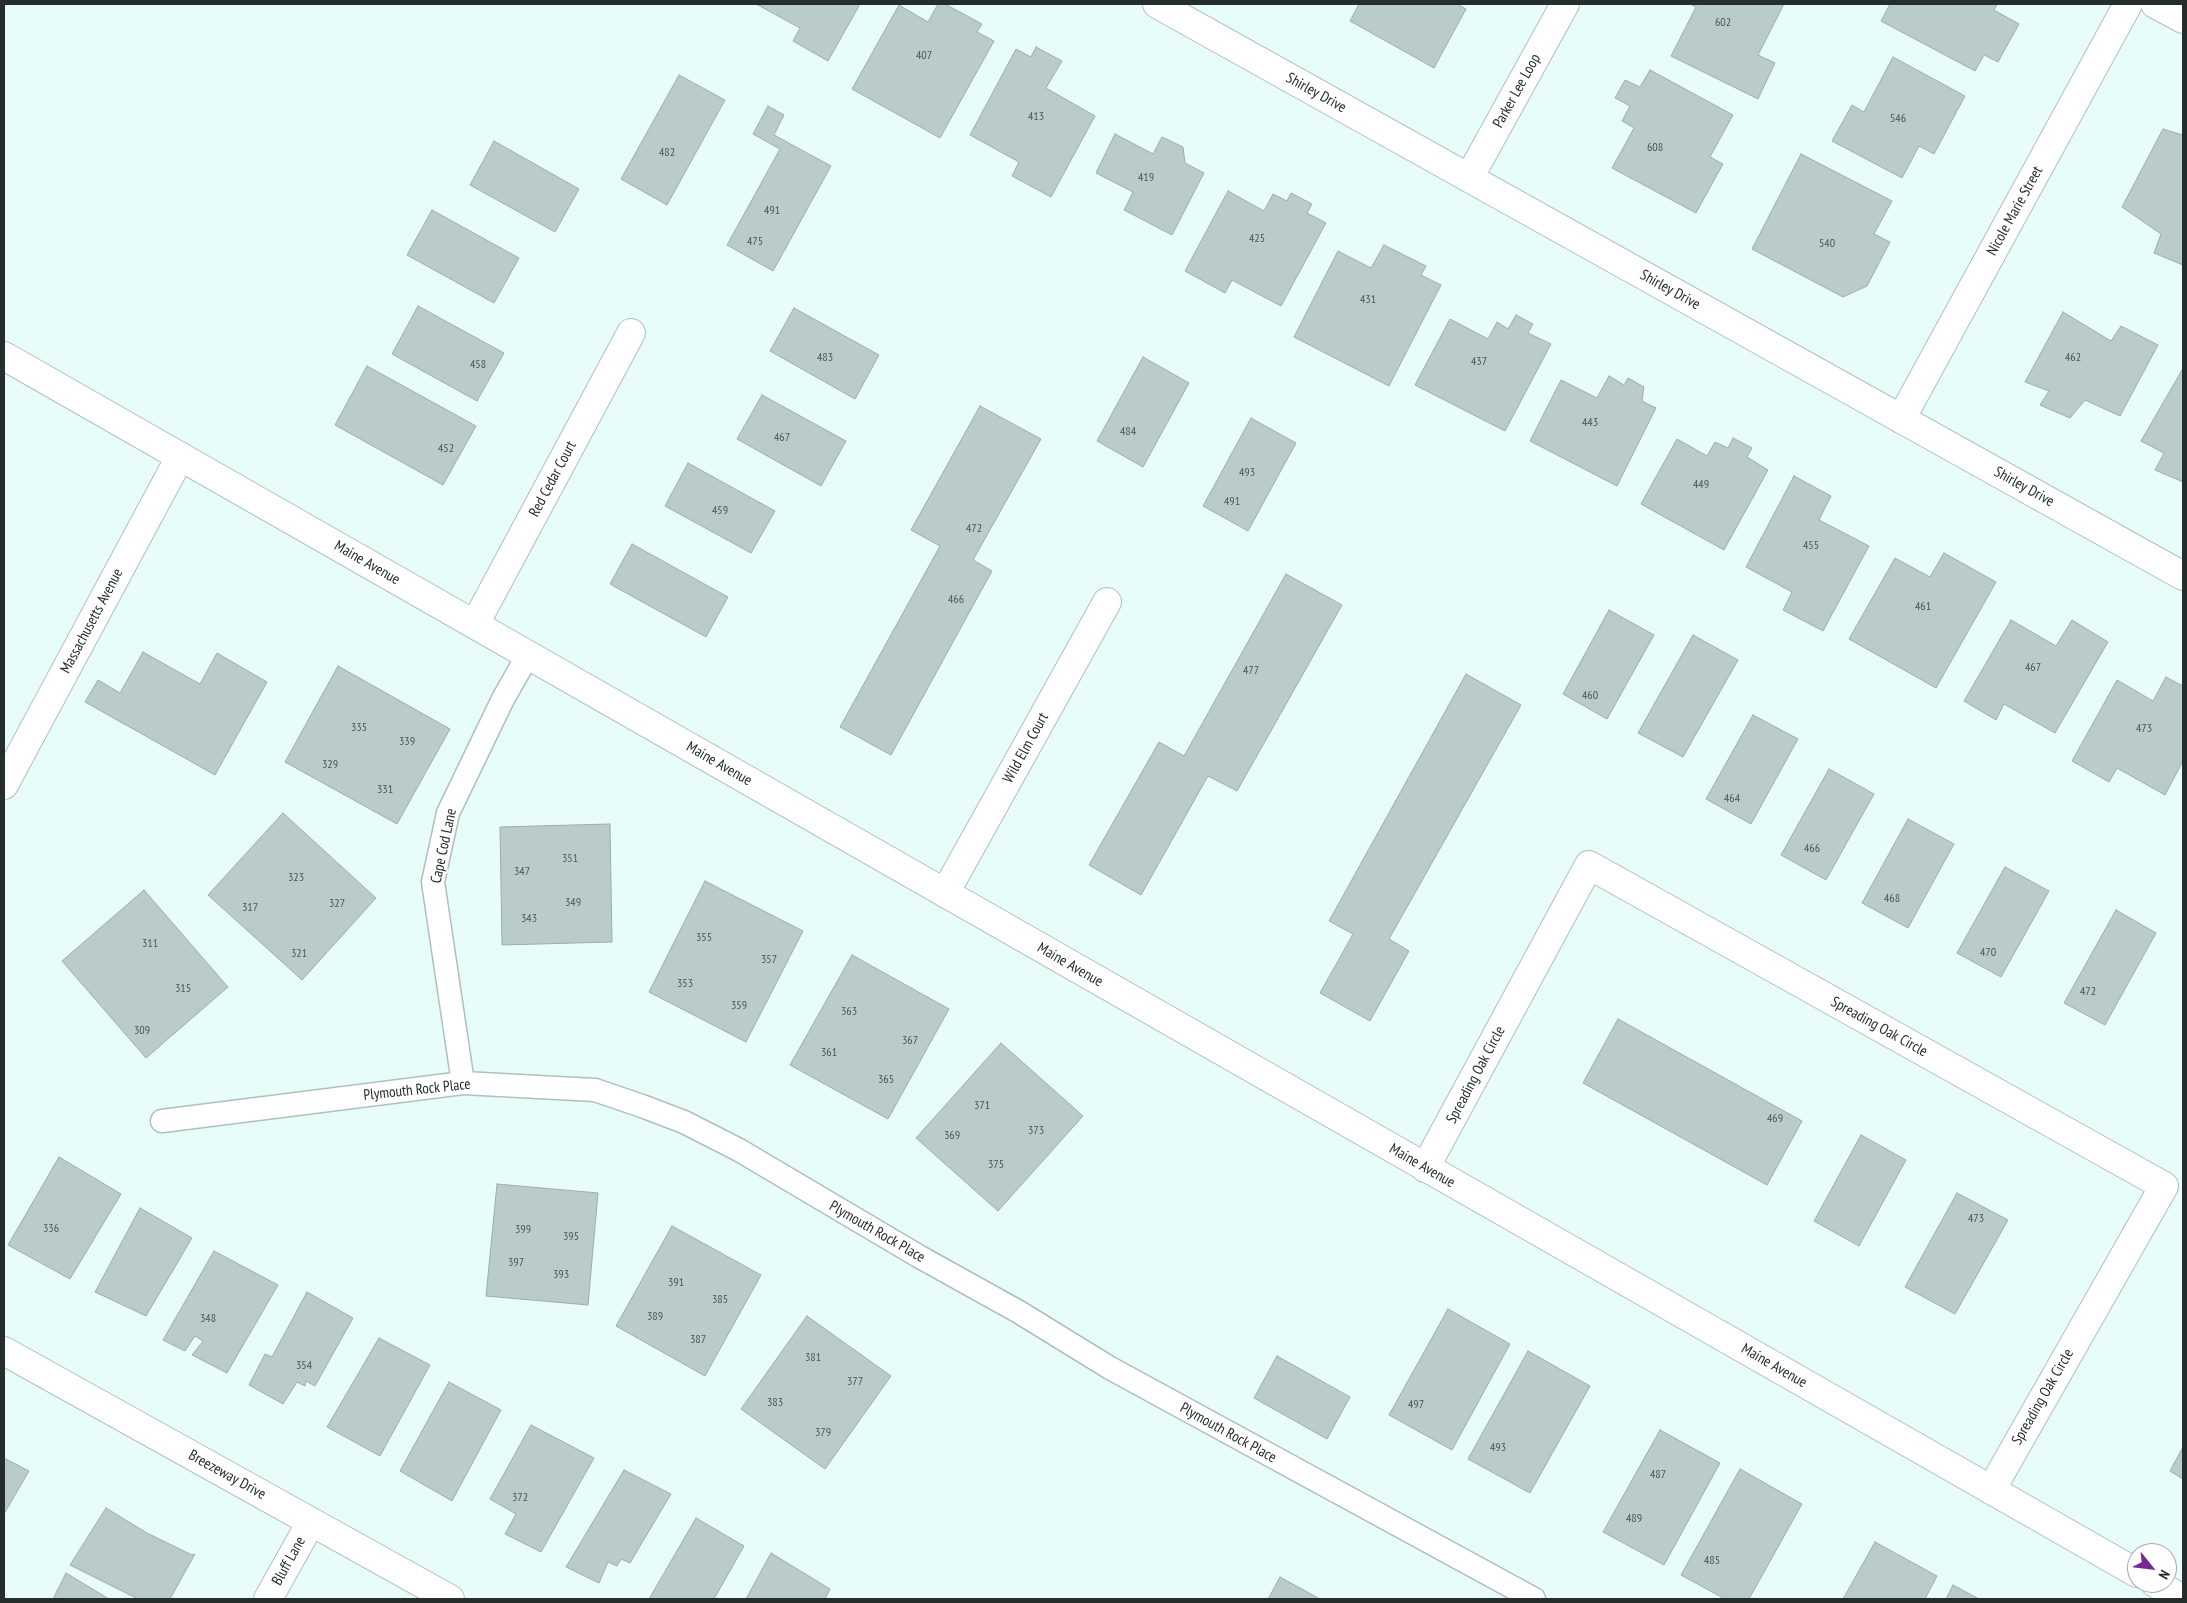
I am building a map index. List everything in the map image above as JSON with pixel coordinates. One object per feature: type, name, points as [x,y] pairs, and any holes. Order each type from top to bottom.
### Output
[{"type":"street","name":"Shirley Drive","points":[[1157,4],[2183,576]]},
{"type":"street","name":"Parker Lee Loop","points":[[1469,178],[1566,4]]},
{"type":"street","name":"Nicole Marie Street","points":[[1901,419],[2128,4]]},
{"type":"street","points":[[2155,4],[2183,19]]},
{"type":"street","name":"Red Cedar Court","points":[[475,624],[630,333]]},
{"type":"street","name":"Maine Avenue","points":[[4,356],[2127,1567]]},
{"type":"street","name":"Massachusetts Avenue","points":[[4,785],[180,457]]},
{"type":"street","name":"Wild Elm Court","points":[[945,893],[1106,602]]},
{"type":"street","name":"Spreading Oak Circle","points":[[1425,1168],[1589,865],[2164,1186],[1991,1490]]},
{"type":"street","name":"Breezeway Drive","points":[[4,1350],[450,1599]]},
{"type":"street","name":"Bluff Lane","points":[[268,1599],[311,1522]]},
{"type":"lane","name":"Cape Cod Lane","points":[[463,1083],[433,882],[448,813],[503,700],[528,655]]},
{"type":"lane","name":"Plymouth Rock Place","points":[[162,1121],[463,1083],[595,1090],[684,1122],[739,1150],[920,1257],[1019,1312],[1110,1368],[1534,1599]]},
{"type":"building","points":[[756,4],[860,4],[828,61],[793,41],[800,28]]},
{"type":"building","points":[[938,4],[945,4],[982,24],[977,32],[994,41],[940,138],[852,89],[899,5],[928,22]]},
{"type":"building","points":[[1359,4],[1457,4],[1466,9],[1434,68],[1350,21]]},
{"type":"building","points":[[1690,4],[1784,4],[1758,55],[1775,63],[1758,99],[1671,56],[1696,7]]},
{"type":"building","points":[[1890,4],[1997,4],[1994,10],[2019,24],[1998,62],[1984,55],[1975,71],[1881,21]]},
{"type":"building","points":[[1036,47],[1062,61],[1046,88],[1095,116],[1051,197],[1012,176],[1019,162],[970,135],[1016,49],[1031,57]]},
{"type":"building","points":[[1893,57],[1965,96],[1934,154],[1919,146],[1902,178],[1832,141],[1852,105],[1864,112]]},
{"type":"building","points":[[1650,70],[1733,115],[1710,157],[1723,164],[1696,213],[1612,168],[1634,128],[1622,121],[1630,106],[1615,98],[1625,80],[1640,87]]},
{"type":"building","points":[[679,75],[725,100],[667,205],[621,179]]},
{"type":"building","points":[[768,106],[784,115],[774,135],[831,166],[773,271],[727,245],[780,149],[753,134]]},
{"type":"building","points":[[2163,129],[2183,135],[2183,265],[2154,253],[2161,234],[2122,207]]},
{"type":"building","points":[[1115,134],[1153,154],[1162,137],[1183,147],[1185,163],[1204,173],[1172,235],[1124,210],[1133,192],[1096,173]]},
{"type":"building","points":[[494,141],[579,189],[555,232],[470,185]]},
{"type":"building","points":[[1801,154],[1892,201],[1874,234],[1890,242],[1867,286],[1843,297],[1752,249]]},
{"type":"building","points":[[1228,191],[1264,211],[1273,194],[1287,201],[1291,193],[1312,204],[1307,213],[1326,223],[1281,306],[1232,280],[1225,293],[1185,271]]},
{"type":"building","points":[[432,210],[519,258],[494,303],[407,255]]},
{"type":"building","points":[[1384,245],[1426,266],[1421,275],[1441,285],[1389,386],[1294,337],[1338,251],[1371,268]]},
{"type":"building","points":[[418,306],[504,353],[477,401],[392,354]]},
{"type":"building","points":[[794,308],[879,355],[855,399],[770,351]]},
{"type":"building","points":[[2063,312],[2111,341],[2121,326],[2158,345],[2120,416],[2085,400],[2070,418],[2040,405],[2049,391],[2025,382]]},
{"type":"building","points":[[1516,315],[1533,324],[1528,333],[1551,344],[1505,431],[1415,385],[1450,319],[1488,339],[1497,322],[1508,329]]},
{"type":"building","points":[[1143,357],[1189,383],[1143,467],[1097,441]]},
{"type":"building","points":[[367,366],[476,426],[443,485],[335,425]]},
{"type":"building","points":[[2182,370],[2183,482],[2155,470],[2164,453],[2141,441]]},
{"type":"building","points":[[1609,376],[1624,385],[1628,378],[1644,387],[1642,401],[1656,408],[1617,486],[1530,441],[1561,380],[1597,398]]},
{"type":"building","points":[[762,395],[846,441],[821,486],[737,439]]},
{"type":"building","points":[[980,406],[1041,439],[973,560],[992,571],[891,755],[840,727],[940,546],[911,530]]},
{"type":"building","points":[[1251,418],[1296,443],[1248,531],[1203,506]]},
{"type":"building","points":[[1733,438],[1752,448],[1747,457],[1768,470],[1724,550],[1641,504],[1677,439],[1707,456],[1715,442],[1728,448]]},
{"type":"building","points":[[688,463],[775,511],[751,553],[665,506]]},
{"type":"building","points":[[1794,476],[1831,496],[1819,520],[1869,546],[1823,631],[1783,610],[1792,592],[1746,567]]},
{"type":"building","points":[[632,544],[728,597],[706,637],[610,584]]},
{"type":"building","points":[[1944,553],[1996,582],[1936,688],[1849,639],[1895,558],[1930,577]]},
{"type":"building","points":[[1286,574],[1342,605],[1237,791],[1208,776],[1141,895],[1089,865],[1159,742],[1184,756]]},
{"type":"building","points":[[1609,610],[1654,635],[1607,719],[1563,694]]},
{"type":"building","points":[[2011,620],[2056,646],[2072,620],[2108,642],[2055,733],[2004,704],[1996,720],[1964,701]]},
{"type":"building","points":[[1693,635],[1738,660],[1683,757],[1638,733]]},
{"type":"building","points":[[143,652],[200,684],[217,653],[267,682],[215,775],[85,702],[98,680],[120,693]]},
{"type":"building","points":[[338,666],[450,729],[397,824],[285,762]]},
{"type":"building","points":[[1466,674],[1521,705],[1389,939],[1409,951],[1370,1021],[1320,993],[1353,934],[1329,921]]},
{"type":"building","points":[[2166,677],[2183,686],[2183,761],[2165,795],[2117,768],[2109,782],[2072,761],[2117,680],[2153,701]]},
{"type":"building","points":[[1753,715],[1798,739],[1751,824],[1706,799]]},
{"type":"building","points":[[1829,769],[1874,794],[1826,880],[1781,855]]},
{"type":"building","points":[[283,813],[376,898],[302,980],[208,895]]},
{"type":"building","points":[[1908,819],[1954,844],[1908,928],[1862,903]]},
{"type":"building","points":[[610,824],[612,942],[502,945],[500,827]]},
{"type":"building","points":[[2005,867],[2049,891],[2001,977],[1957,953]]},
{"type":"building","points":[[705,881],[803,931],[746,1042],[649,992]]},
{"type":"building","points":[[144,890],[228,987],[146,1058],[62,961]]},
{"type":"building","points":[[2116,910],[2156,933],[2105,1025],[2064,1003]]},
{"type":"building","points":[[852,955],[949,1009],[888,1119],[790,1065]]},
{"type":"building","points":[[1618,1019],[1802,1121],[1767,1185],[1583,1083]]},
{"type":"building","points":[[1001,1043],[1083,1116],[998,1211],[916,1138]]},
{"type":"building","points":[[1861,1135],[1906,1160],[1859,1246],[1814,1221]]},
{"type":"building","points":[[59,1157],[121,1194],[70,1279],[8,1245]]},
{"type":"building","points":[[497,1184],[598,1193],[588,1305],[486,1296]]},
{"type":"building","points":[[1957,1193],[2008,1220],[1955,1314],[1905,1287]]},
{"type":"building","points":[[140,1208],[192,1238],[146,1316],[95,1292]]},
{"type":"building","points":[[672,1226],[761,1275],[705,1376],[616,1326]]},
{"type":"building","points":[[214,1251],[278,1285],[227,1373],[192,1355],[203,1341],[195,1336],[185,1351],[163,1340]]},
{"type":"building","points":[[307,1292],[353,1318],[315,1386],[306,1381],[305,1386],[297,1382],[283,1404],[249,1385],[265,1354],[272,1357]]},
{"type":"building","points":[[1448,1309],[1510,1344],[1452,1450],[1389,1415]]},
{"type":"building","points":[[807,1316],[891,1376],[825,1469],[741,1409]]},
{"type":"building","points":[[379,1338],[430,1365],[380,1456],[327,1427]]},
{"type":"building","points":[[1528,1351],[1590,1386],[1530,1493],[1468,1459]]},
{"type":"building","points":[[1277,1356],[1350,1397],[1327,1439],[1254,1398]]},
{"type":"building","points":[[449,1382],[501,1410],[452,1501],[400,1471]]},
{"type":"building","points":[[531,1425],[594,1458],[541,1552],[505,1534],[516,1514],[490,1499]]},
{"type":"building","points":[[1660,1430],[1720,1463],[1664,1565],[1603,1532]]},
{"type":"building","points":[[2183,1447],[2183,1479],[2170,1471]]},
{"type":"building","points":[[4,1458],[29,1471],[4,1514]]},
{"type":"building","points":[[1740,1469],[1802,1504],[1749,1599],[1725,1599],[1681,1575]]},
{"type":"building","points":[[624,1470],[671,1494],[630,1563],[621,1559],[617,1566],[608,1562],[599,1583],[566,1567]]},
{"type":"building","points":[[106,1508],[147,1533],[192,1555],[195,1554],[170,1599],[138,1599],[70,1565]]},
{"type":"building","points":[[696,1518],[744,1546],[714,1599],[649,1599]]},
{"type":"building","points":[[1875,1542],[1937,1576],[1925,1599],[1843,1599]]},
{"type":"building","points":[[771,1553],[830,1589],[825,1599],[746,1599]]},
{"type":"building","points":[[66,1573],[109,1599],[53,1599]]},
{"type":"building","points":[[1280,1577],[1320,1599],[1268,1599]]},
{"type":"building","points":[[1953,1585],[1979,1599],[1946,1599]]}]
